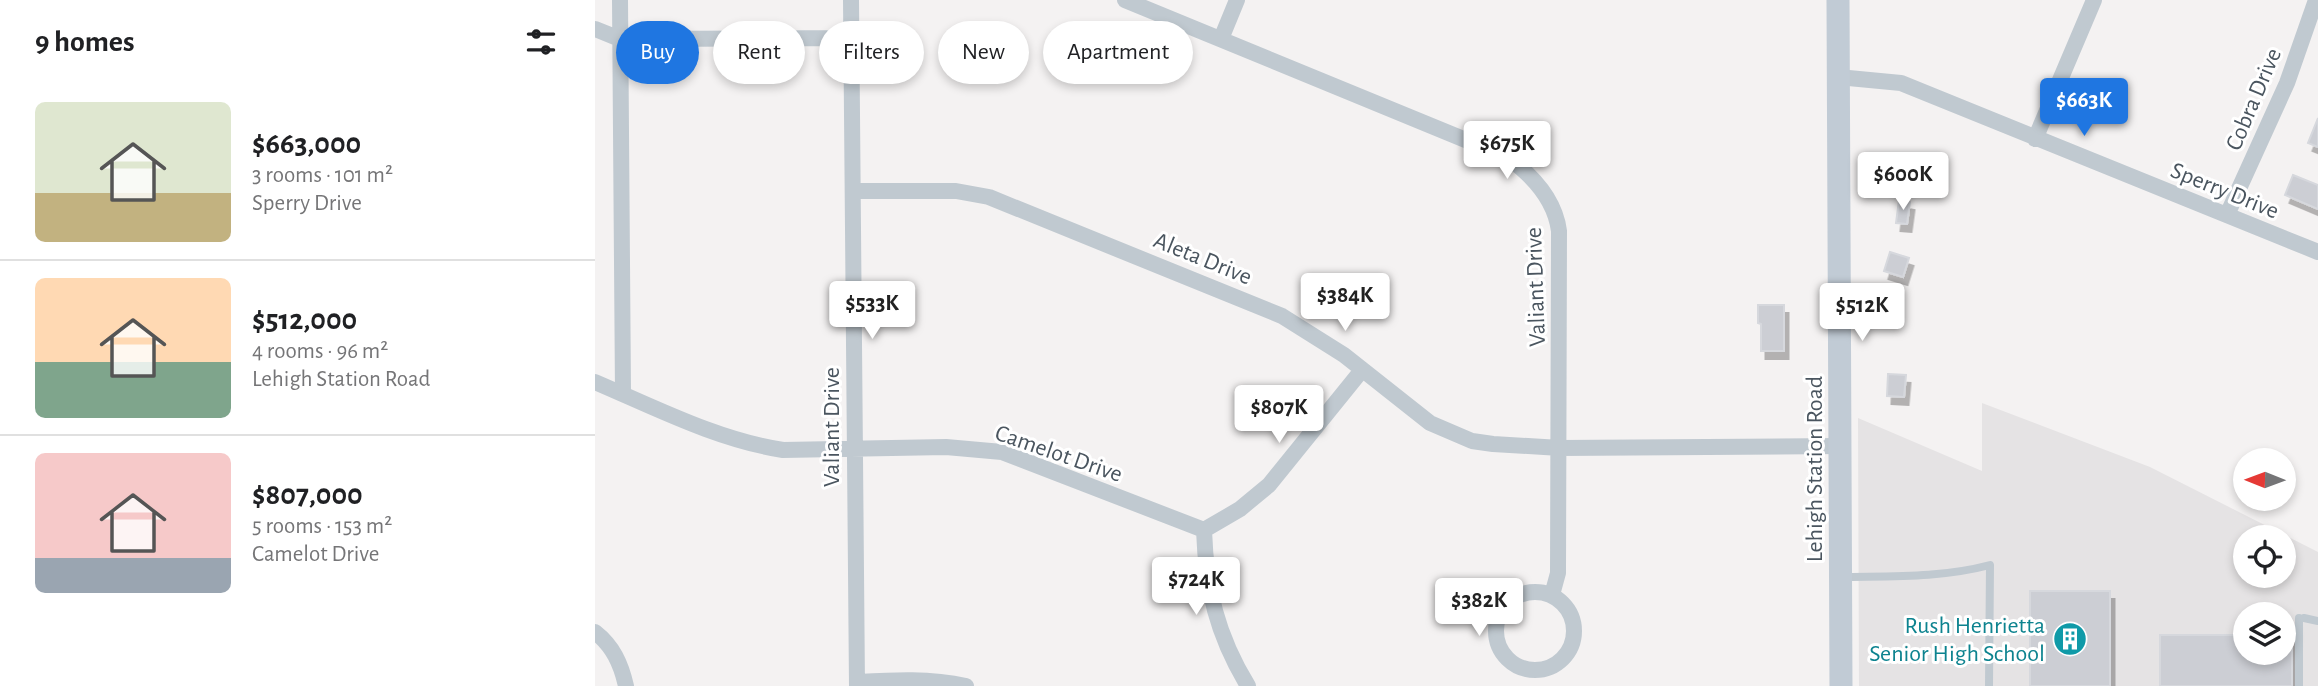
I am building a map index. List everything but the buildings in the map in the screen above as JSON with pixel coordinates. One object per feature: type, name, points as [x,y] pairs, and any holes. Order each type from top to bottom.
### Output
[{"type":"main road","name":"Lehigh Station Road","points":[[1838,0],[1841,686]]},
{"type":"street","points":[[620,0],[620,21]]},
{"type":"street","name":"Valiant Drive","points":[[851,0],[851,21]]},
{"type":"street","name":"Valiant Drive","points":[[1125,0],[1507,158],[1542,191],[1558,220],[1559,231],[1558,573],[1552,596]]},
{"type":"street","points":[[1221,39],[1237,0]]},
{"type":"street","points":[[2035,139],[2094,0]]},
{"type":"street","name":"Cobra Drive","points":[[2227,215],[2287,83],[2316,0]]},
{"type":"street","points":[[595,29],[616,37]]},
{"type":"street","points":[[699,39],[819,38]]},
{"type":"street","name":"Sperry Drive","points":[[1838,77],[1901,83],[2318,252]]},
{"type":"street","points":[[620,84],[623,394]]},
{"type":"street","name":"Valiant Drive","points":[[852,84],[857,684]]},
{"type":"street","name":"Aleta Drive","points":[[854,191],[956,191],[989,197],[1282,316],[1324,340],[1430,423],[1472,441],[1560,448],[1841,446]]},
{"type":"street","points":[[1248,686],[1220,632],[1205,563],[1203,530],[1240,509],[1269,485],[1362,370]]},
{"type":"street","name":"Camelot Drive","points":[[595,382],[757,446],[783,450],[946,447],[1002,452],[1203,530]]},
{"type":"street","points":[[1540,592],[1552,596],[1563,603],[1571,614],[1575,626],[1574,640],[1561,662],[1537,671],[1523,669],[1503,654],[1497,642],[1499,617],[1505,606],[1515,597],[1540,592]]},
{"type":"street","points":[[595,632],[606,641],[616,656],[626,686]]},
{"type":"street","points":[[857,684],[908,679],[966,686]]},
{"type":"lane","points":[[1841,577],[1930,576],[1969,571],[1990,565],[1989,686]]},
{"type":"lane","points":[[2299,686],[2301,618],[2318,621]]},
{"type":"shaded area","points":[[1982,403],[2150,467],[2265,525],[2233,525],[2233,588],[2296,588],[2296,541],[2318,552],[2318,686],[1859,686],[1858,418],[1982,471]]},
{"type":"place","name":"Rush Henrietta Senior High School","points":[[2070,639]]}]
